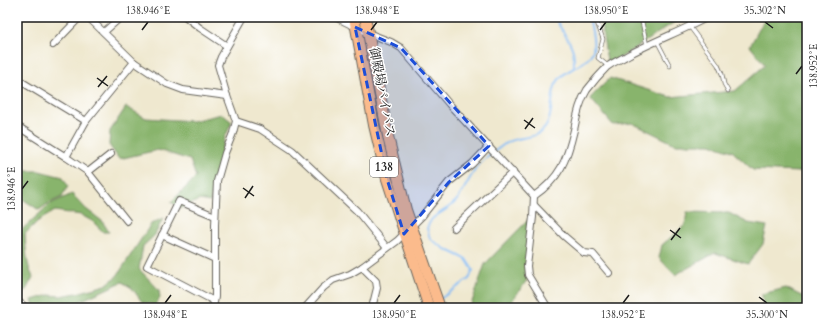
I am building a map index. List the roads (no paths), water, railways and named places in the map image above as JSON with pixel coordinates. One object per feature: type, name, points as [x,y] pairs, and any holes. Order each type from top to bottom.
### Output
[{"type":"highway","name":"御殿場バイパス","points":[[365,17],[389,141],[406,210],[440,308]]},
{"type":"highway","name":"御殿場バイパス","points":[[355,22],[374,125],[387,179],[429,306]]},
{"type":"street","points":[[53,45],[80,17]]},
{"type":"street","points":[[88,17],[134,62],[167,84],[183,90],[227,96]]},
{"type":"street","points":[[104,32],[121,17]]},
{"type":"street","points":[[186,17],[227,46]]},
{"type":"street","points":[[213,308],[217,181],[236,120],[218,65],[220,57],[244,17]]},
{"type":"street","points":[[335,17],[355,22],[368,33],[391,42],[401,48],[449,104],[534,196],[527,266],[528,275],[548,308]]},
{"type":"street","points":[[534,196],[558,174],[566,160],[578,106],[587,91],[608,66],[708,17]]},
{"type":"street","points":[[66,157],[86,121],[134,62]]},
{"type":"street","points":[[17,79],[86,121]]},
{"type":"street","points":[[236,120],[260,129],[292,150],[357,211],[387,248]]},
{"type":"street","points":[[17,126],[88,172],[127,221]]},
{"type":"street","points":[[305,308],[323,288],[333,280],[350,274],[404,234],[422,216],[449,182],[472,164],[489,146]]},
{"type":"street","points":[[88,172],[111,154]]},
{"type":"street","points":[[454,228],[513,172]]},
{"type":"street","points":[[214,301],[147,266],[179,201],[215,216]]},
{"type":"street","points":[[534,205],[564,236],[584,253],[593,254],[610,273]]},
{"type":"street","points":[[162,235],[215,259]]},
{"type":"street","points":[[362,266],[376,282],[377,288],[372,308]]},
{"type":"street","points":[[17,301],[27,308]]},
{"type":"lane","points":[[594,17],[603,39],[598,58],[608,66]]},
{"type":"lane","points":[[641,17],[647,46]]},
{"type":"lane","points":[[688,17],[690,27],[718,65],[724,84],[728,91]]},
{"type":"lane","points":[[657,41],[670,66]]},
{"type":"waterway","points":[[555,17],[572,46],[574,54],[574,67]]},
{"type":"waterway","points":[[440,299],[469,279],[473,270],[466,259],[445,249],[430,239],[427,228],[430,221],[457,200],[475,170],[488,157],[510,141],[530,137],[543,130],[549,120],[556,84],[564,74],[586,60],[593,50],[593,38],[589,17]]}]
